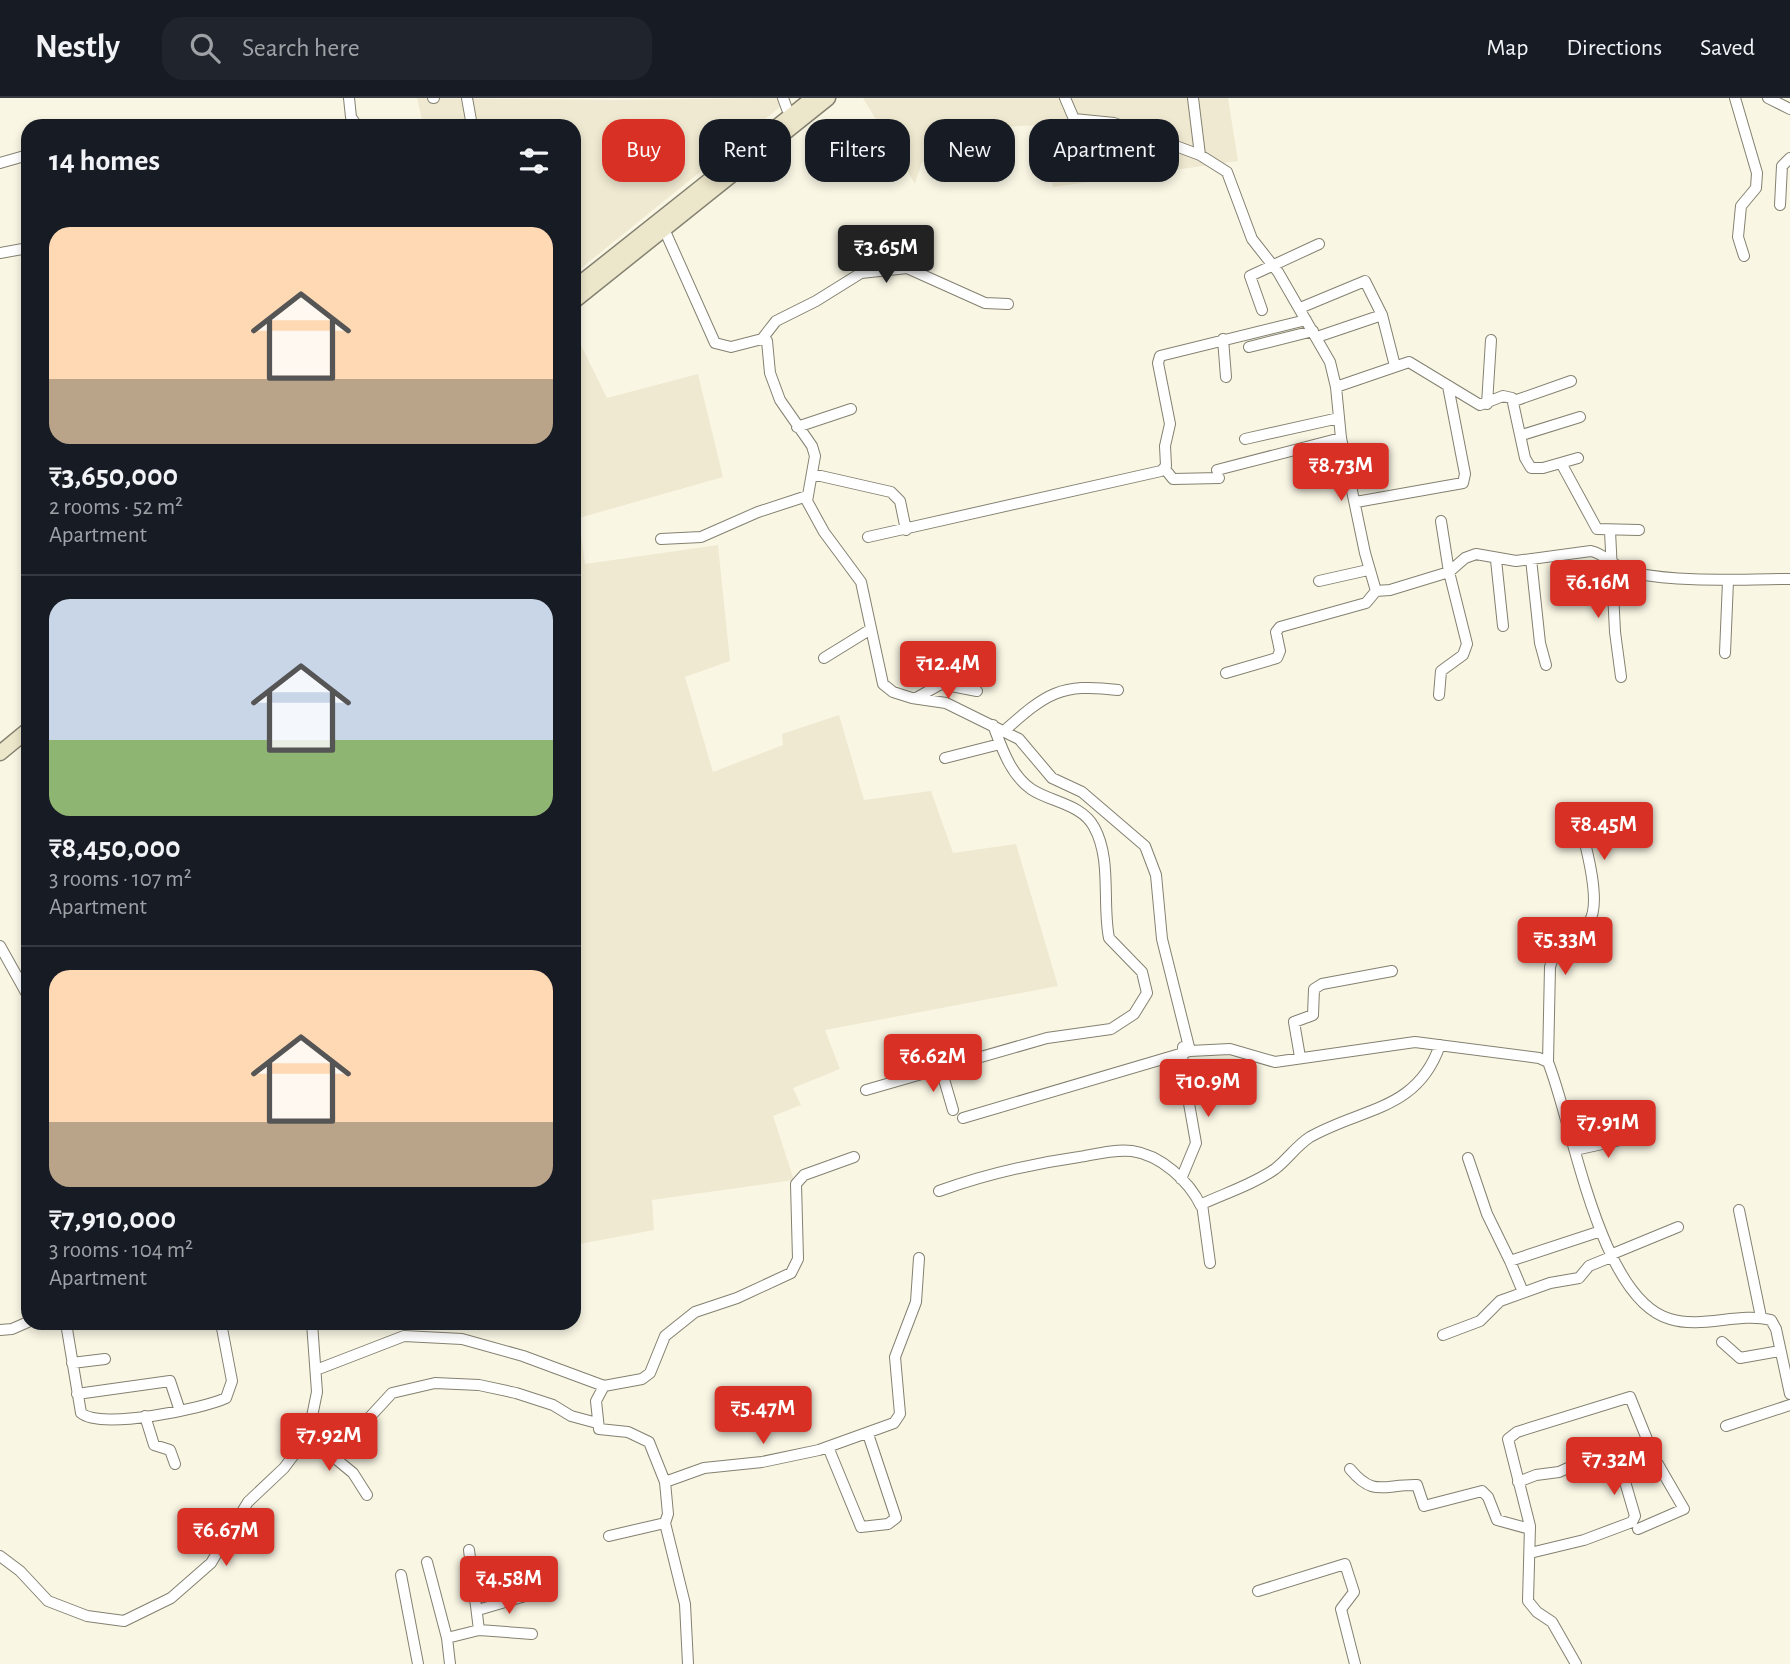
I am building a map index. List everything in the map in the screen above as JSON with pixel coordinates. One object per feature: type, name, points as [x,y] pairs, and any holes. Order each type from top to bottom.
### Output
[{"type":"street","points":[[349,98],[352,119]]},
{"type":"street","points":[[467,98],[471,119]]},
{"type":"street","points":[[581,272],[785,103],[801,98]]},
{"type":"street","points":[[581,282],[813,98]]},
{"type":"street","points":[[581,294],[828,98]]},
{"type":"street","points":[[1065,98],[1074,119],[1114,123],[1200,155],[1227,172],[1245,225],[1300,308],[1330,362],[1336,387],[1341,438],[1368,570],[1376,591]]},
{"type":"street","points":[[1193,98],[1200,155]]},
{"type":"street","points":[[1735,98],[1757,173],[1756,188],[1741,206],[1738,237],[1744,256]]},
{"type":"street","points":[[1768,98],[1790,109]]},
{"type":"street","points":[[0,163],[21,157]]},
{"type":"street","points":[[1780,205],[1782,166],[1790,158]]},
{"type":"street","points":[[664,229],[715,343],[730,347],[762,339],[776,321],[816,301],[861,272],[907,268],[985,303],[1009,304]]},
{"type":"street","points":[[1262,310],[1250,276],[1319,244]]},
{"type":"street","points":[[0,253],[21,249]]},
{"type":"street","points":[[1300,308],[1365,281],[1382,315],[1395,366]]},
{"type":"street","points":[[1249,347],[1315,334],[1382,315]]},
{"type":"street","points":[[1306,320],[1164,354],[1158,359],[1170,424],[1165,446],[1165,469],[1172,479],[1218,474],[1341,438]]},
{"type":"street","points":[[762,339],[769,345],[770,373],[780,400],[812,446],[815,456],[807,496],[813,515],[861,582],[883,684],[894,692],[946,703],[1020,739],[1052,778],[1082,792],[1145,846],[1156,874],[1162,939],[1174,976],[1186,1049],[1196,1143],[1181,1178]]},
{"type":"street","points":[[1223,339],[1226,377]]},
{"type":"street","points":[[1487,404],[1491,340]]},
{"type":"street","points":[[1336,387],[1409,362],[1476,403],[1487,404],[1503,396],[1514,401],[1571,381]]},
{"type":"street","points":[[1356,502],[1463,483],[1465,474],[1448,386]]},
{"type":"street","points":[[1514,401],[1525,458],[1531,468],[1578,458]]},
{"type":"street","points":[[797,428],[850,409]]},
{"type":"street","points":[[1522,435],[1580,417]]},
{"type":"street","points":[[1245,439],[1339,418]]},
{"type":"street","points":[[1561,463],[1597,529],[1639,530]]},
{"type":"street","points":[[868,537],[1165,469]]},
{"type":"street","points":[[812,474],[891,492],[900,501],[906,530]]},
{"type":"street","points":[[661,539],[701,537],[758,512],[807,496]]},
{"type":"street","points":[[1439,695],[1441,671],[1467,650],[1449,572],[1441,521]]},
{"type":"street","points":[[1610,531],[1615,632],[1621,677]]},
{"type":"street","points":[[1226,673],[1277,658],[1280,651],[1276,632],[1280,627],[1366,603],[1376,591],[1390,590],[1449,572],[1465,558],[1476,554],[1496,560],[1531,559],[1591,551],[1630,572],[1702,582],[1790,579]]},
{"type":"street","points":[[1531,559],[1540,643],[1546,665]]},
{"type":"street","points":[[1496,560],[1503,626]]},
{"type":"street","points":[[1319,581],[1368,570]]},
{"type":"street","points":[[1725,653],[1728,581]]},
{"type":"street","points":[[824,658],[871,629]]},
{"type":"street","points":[[916,698],[941,684],[977,691]]},
{"type":"street","points":[[1004,731],[1038,702],[1054,693],[1079,686],[1118,691]]},
{"type":"street","points":[[866,1090],[1047,1038],[1111,1029],[1134,1014],[1147,993],[1142,972],[1109,938],[1102,850],[1094,827],[1071,807],[1031,789],[1014,772],[993,725]]},
{"type":"street","points":[[0,744],[21,727]]},
{"type":"street","points":[[0,753],[21,736]]},
{"type":"street","points":[[945,758],[1000,744]]},
{"type":"street","points":[[0,764],[21,747]]},
{"type":"street","points":[[1580,824],[1588,855],[1594,906],[1589,922],[1554,952],[1550,967],[1548,1062],[1601,1231],[1611,1256],[1630,1289],[1646,1306],[1671,1320],[1761,1317],[1771,1320],[1776,1329],[1790,1394]]},
{"type":"street","points":[[0,946],[21,984]]},
{"type":"street","points":[[1300,1057],[1294,1022],[1313,1015],[1314,989],[1322,984],[1392,971]]},
{"type":"street","points":[[963,1118],[1186,1049],[1235,1050],[1275,1062],[1415,1042],[1539,1058],[1548,1062]]},
{"type":"street","points":[[1201,1206],[1271,1171],[1294,1148],[1312,1136],[1391,1104],[1406,1094],[1429,1071],[1440,1045]]},
{"type":"street","points":[[941,1069],[953,1110]]},
{"type":"street","points":[[1575,1150],[1634,1137]]},
{"type":"street","points":[[939,1191],[1014,1167],[1114,1151],[1132,1151],[1149,1157],[1181,1178],[1201,1206],[1210,1263]]},
{"type":"street","points":[[316,1370],[404,1336],[450,1339],[523,1356],[604,1386],[642,1379],[650,1373],[665,1336],[695,1312],[737,1298],[792,1273],[798,1259],[796,1184],[811,1171],[854,1157]]},
{"type":"street","points":[[1468,1158],[1487,1214],[1523,1292]]},
{"type":"street","points":[[1739,1210],[1761,1317]]},
{"type":"street","points":[[1443,1335],[1480,1321],[1500,1301],[1550,1283],[1579,1278],[1589,1266],[1678,1227]]},
{"type":"street","points":[[1510,1261],[1601,1231]]},
{"type":"street","points":[[665,1482],[704,1468],[762,1462],[828,1447],[894,1423],[899,1417],[895,1357],[916,1302],[919,1258]]},
{"type":"street","points":[[0,1330],[21,1325]]},
{"type":"street","points":[[67,1330],[81,1413],[87,1418],[180,1412],[210,1405],[229,1395],[232,1381],[222,1330]]},
{"type":"street","points":[[0,1556],[20,1571],[56,1606],[113,1621],[135,1618],[171,1598],[211,1563],[248,1502],[284,1468],[307,1436],[315,1413],[316,1370],[313,1330]]},
{"type":"street","points":[[1722,1342],[1740,1357],[1780,1351]]},
{"type":"street","points":[[72,1363],[105,1359]]},
{"type":"street","points":[[77,1394],[170,1381],[180,1412]]},
{"type":"street","points":[[332,1457],[392,1393],[435,1383],[479,1385],[516,1393],[553,1405],[571,1416],[597,1423]]},
{"type":"street","points":[[604,1386],[596,1401],[599,1429],[628,1432],[649,1442],[665,1482],[668,1514],[665,1523],[685,1604],[688,1664]]},
{"type":"street","points":[[1574,1664],[1552,1622],[1537,1612],[1528,1601],[1530,1529],[1508,1444],[1511,1434],[1630,1397],[1655,1459],[1684,1509],[1638,1530]]},
{"type":"street","points":[[1726,1426],[1790,1405]]},
{"type":"street","points":[[145,1416],[154,1445],[170,1450],[175,1464]]},
{"type":"street","points":[[828,1447],[861,1527],[888,1524],[896,1518],[868,1434]]},
{"type":"street","points":[[307,1436],[353,1473],[367,1494]]},
{"type":"street","points":[[1518,1482],[1596,1459],[1621,1468],[1635,1516],[1632,1522],[1584,1540],[1530,1553]]},
{"type":"street","points":[[1350,1469],[1362,1484],[1371,1488],[1417,1485],[1424,1506],[1482,1491],[1488,1497],[1497,1520],[1530,1529]]},
{"type":"street","points":[[610,1536],[665,1523]]},
{"type":"street","points":[[469,1550],[479,1630]]},
{"type":"street","points":[[427,1562],[447,1638],[450,1664]]},
{"type":"street","points":[[1258,1591],[1345,1564],[1354,1592],[1341,1609],[1355,1664]]},
{"type":"street","points":[[401,1575],[418,1664]]},
{"type":"street","points":[[478,1610],[532,1594]]},
{"type":"street","points":[[447,1638],[479,1630],[532,1634]]},
{"type":"shaded area","points":[[417,98],[791,98],[765,119],[699,119],[699,173],[581,268],[581,119],[422,119]]},
{"type":"shaded area","points":[[863,98],[1228,98],[1238,161],[1179,169],[1179,119],[1029,119],[1029,126],[1015,126],[1015,119],[924,119],[924,162],[915,184],[910,176],[910,119],[876,119]]},
{"type":"shaded area","points":[[1052,182],[1089,182],[1053,187]]},
{"type":"shaded area","points":[[581,345],[607,398],[698,374],[723,477],[581,517]]},
{"type":"shaded area","points":[[581,533],[585,564],[718,545],[730,661],[685,677],[713,772],[783,745],[782,734],[839,715],[864,800],[931,791],[953,853],[1016,844],[1058,986],[825,1030],[840,1069],[793,1088],[801,1105],[773,1116],[794,1180],[652,1200],[654,1230],[581,1244]]}]
